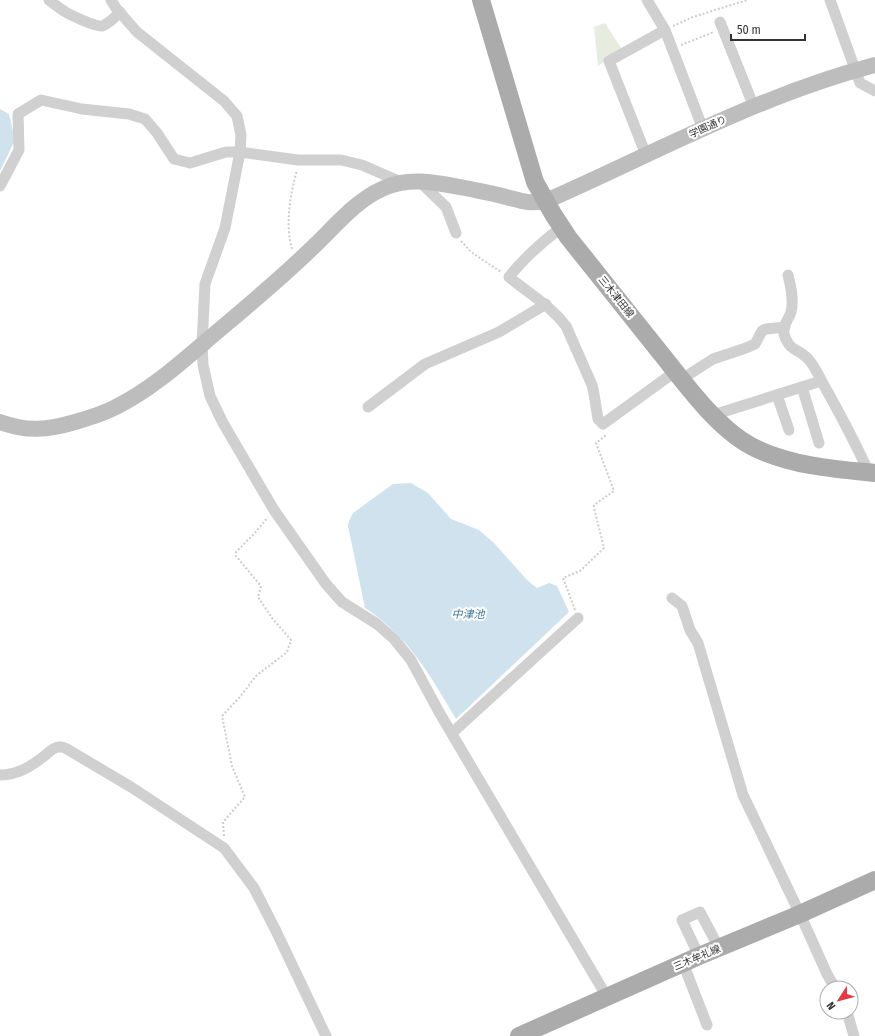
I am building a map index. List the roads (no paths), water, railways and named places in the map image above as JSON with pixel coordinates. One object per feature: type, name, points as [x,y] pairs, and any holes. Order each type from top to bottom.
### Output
[{"type":"main road","name":"三木津田線","points":[[481,0],[535,182],[562,227],[679,375],[731,434],[755,449],[784,460],[812,466],[872,473]]},
{"type":"main road","name":"三木牟礼線","points":[[519,1036],[875,880]]},
{"type":"street","points":[[49,0],[65,12],[82,18],[92,25],[101,27],[120,12]]},
{"type":"street","points":[[112,0],[120,12],[138,32],[224,101],[237,116],[241,134],[240,152],[225,228],[205,284],[202,345],[203,365],[210,396],[223,423],[274,510],[326,584],[342,602],[377,624],[394,639],[411,660],[452,733],[607,997]]},
{"type":"street","points":[[647,0],[665,30],[703,129]]},
{"type":"street","points":[[830,0],[860,83],[875,91]]},
{"type":"street","points":[[721,25],[754,107]]},
{"type":"street","points":[[646,155],[609,61],[665,30]]},
{"type":"street","name":"学園通り","points":[[546,201],[754,107],[817,82],[875,65]]},
{"type":"street","points":[[0,186],[19,150],[18,114],[41,100],[82,109],[129,114],[145,119],[157,133],[174,159],[190,163],[226,152],[240,152],[302,160],[341,160],[362,165],[401,182]]},
{"type":"street","points":[[0,422],[18,428],[39,430],[59,426],[95,416],[116,407],[145,390],[202,345],[296,264],[363,200],[383,188],[401,182],[419,180],[450,185],[530,203],[546,201]]},
{"type":"street","points":[[419,180],[446,208],[456,233]]},
{"type":"street","points":[[562,227],[531,252],[509,277],[530,294],[546,304],[566,326],[592,385],[598,418],[603,424],[679,375],[713,359],[755,344],[762,331],[766,329],[785,326]]},
{"type":"street","points":[[788,276],[792,300],[791,312],[784,332],[787,342],[794,350],[809,359],[872,473]]},
{"type":"street","points":[[368,407],[425,364],[499,332],[546,304]]},
{"type":"street","points":[[713,415],[821,381]]},
{"type":"street","points":[[802,387],[819,443]]},
{"type":"street","points":[[777,394],[789,430]]},
{"type":"street","points":[[672,598],[682,606],[690,630],[698,643],[743,795],[830,980]]},
{"type":"street","points":[[452,733],[578,618]]},
{"type":"street","points":[[0,775],[11,775],[22,770],[34,764],[54,748],[60,746],[131,787],[224,848],[254,888],[326,1036]]},
{"type":"street","points":[[700,956],[682,920],[700,912],[719,948]]},
{"type":"street","points":[[683,963],[707,1025]]},
{"type":"street","points":[[849,1020],[854,1036]]},
{"type":"water","points":[[0,109],[9,114],[15,140],[0,171]]},
{"type":"water","name":"中津池","points":[[411,483],[428,493],[451,519],[479,530],[494,543],[528,581],[537,588],[549,583],[557,586],[569,612],[456,719],[427,672],[406,644],[394,631],[365,608],[348,526],[353,513],[393,484]]}]
